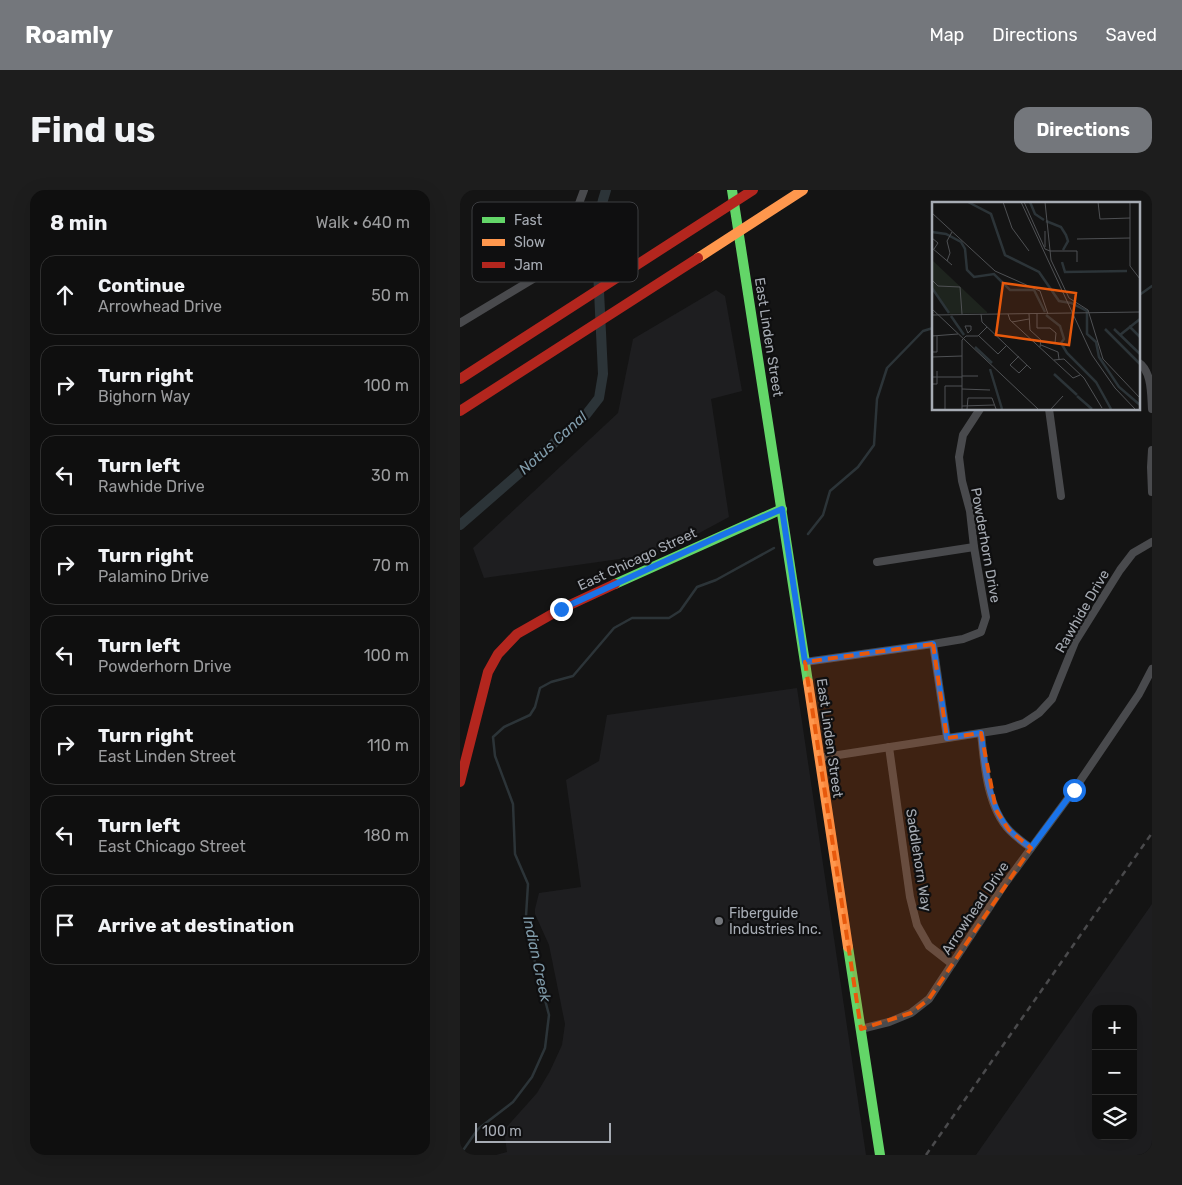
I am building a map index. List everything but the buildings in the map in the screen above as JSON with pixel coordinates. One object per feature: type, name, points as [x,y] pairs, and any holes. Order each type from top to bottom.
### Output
[{"type":"main road","name":"East Linden Street","points":[[732,190],[880,1155]]},
{"type":"main road","points":[[638,264],[752,190]]},
{"type":"main road","points":[[460,411],[803,190]]},
{"type":"main road","points":[[460,379],[610,282]]},
{"type":"main road","name":"East Chicago Street","points":[[460,782],[488,672],[498,654],[517,634],[561,609],[782,509]]},
{"type":"street","points":[[580,202],[584,190]]},
{"type":"street","points":[[460,323],[527,282]]},
{"type":"street","points":[[1140,363],[1149,376],[1152,409]]},
{"type":"street","name":"Powderhorn Drive","points":[[805,662],[963,639],[981,632],[986,617],[970,511],[962,481],[959,457],[963,435],[979,410]]},
{"type":"street","points":[[1049,410],[1061,496]]},
{"type":"street","points":[[1152,450],[1152,492]]},
{"type":"street","name":"Rawhide Drive","points":[[819,758],[1006,729],[1024,723],[1039,713],[1052,699],[1075,642],[1120,570],[1133,553],[1152,542]]},
{"type":"street","points":[[877,562],[974,547]]},
{"type":"street","points":[[933,644],[947,738]]},
{"type":"street","name":"Arrowhead Drive","points":[[861,1029],[889,1022],[911,1013],[928,999],[1004,885],[1090,766],[1139,694],[1152,669]]},
{"type":"street","points":[[981,733],[987,781],[996,810],[1009,830],[1031,848]]},
{"type":"street","name":"Saddlehorn Way","points":[[889,747],[910,897],[917,925],[929,946],[952,964]]},
{"type":"highlighted area","points":[[933,644],[947,738],[981,733],[996,810],[1009,830],[1031,848],[929,999],[911,1013],[861,1029],[805,662]]},
{"type":"shaded area","points":[[716,290],[725,296],[742,391],[711,399],[729,517],[662,553],[484,578],[473,548],[618,413],[633,339]]},
{"type":"shaded area","points":[[797,688],[866,1155],[496,1155],[507,1152],[504,1130],[537,1093],[562,1045],[565,1024],[549,945],[535,914],[535,909],[539,893],[581,887],[566,780],[599,761],[607,715]]},
{"type":"shaded area","points":[[1152,904],[1152,1155],[976,1155]]},
{"type":"waterway","name":"Notus Canal","points":[[603,202],[606,190]]},
{"type":"waterway","name":"Notus Canal","points":[[460,525],[585,416],[599,398],[603,374],[599,282]]},
{"type":"waterway","name":"Indian Creek","points":[[1140,295],[1152,286]]},
{"type":"waterway","name":"Indian Creek","points":[[808,534],[823,515],[830,491],[858,467],[874,445],[877,399],[887,368],[923,331],[932,328]]},
{"type":"waterway","name":"Indian Creek","points":[[460,1152],[478,1129],[513,1102],[532,1077],[545,1048],[549,1015],[534,958],[526,916],[528,884],[515,854],[513,804],[495,756],[493,737],[504,727],[530,715],[535,707],[540,688],[551,682],[573,676],[614,628],[632,618],[669,618],[680,611],[697,587],[716,580],[774,548]]},
{"type":"railway","points":[[926,1155],[1152,833]]},
{"type":"traffic: fast","points":[[732,190],[808,682]]},
{"type":"traffic: fast","points":[[615,584],[782,509]]},
{"type":"traffic: fast","points":[[848,947],[880,1155]]},
{"type":"traffic: slow","points":[[698,258],[803,190]]},
{"type":"traffic: slow","points":[[808,682],[848,947]]},
{"type":"traffic: jam","points":[[638,264],[753,190]]},
{"type":"traffic: jam","points":[[460,411],[698,258]]},
{"type":"traffic: jam","points":[[460,379],[610,282]]},
{"type":"traffic: jam","points":[[460,782],[488,672],[498,654],[517,634],[561,609],[615,584]]},
{"type":"place","name":"Fiberguide Industries Inc.","points":[[719,921]]},
{"type":"route","points":[[561,609],[782,509],[805,662],[933,644],[947,738],[981,733],[987,781],[996,810],[1009,830],[1031,848],[1074,790]]}]
